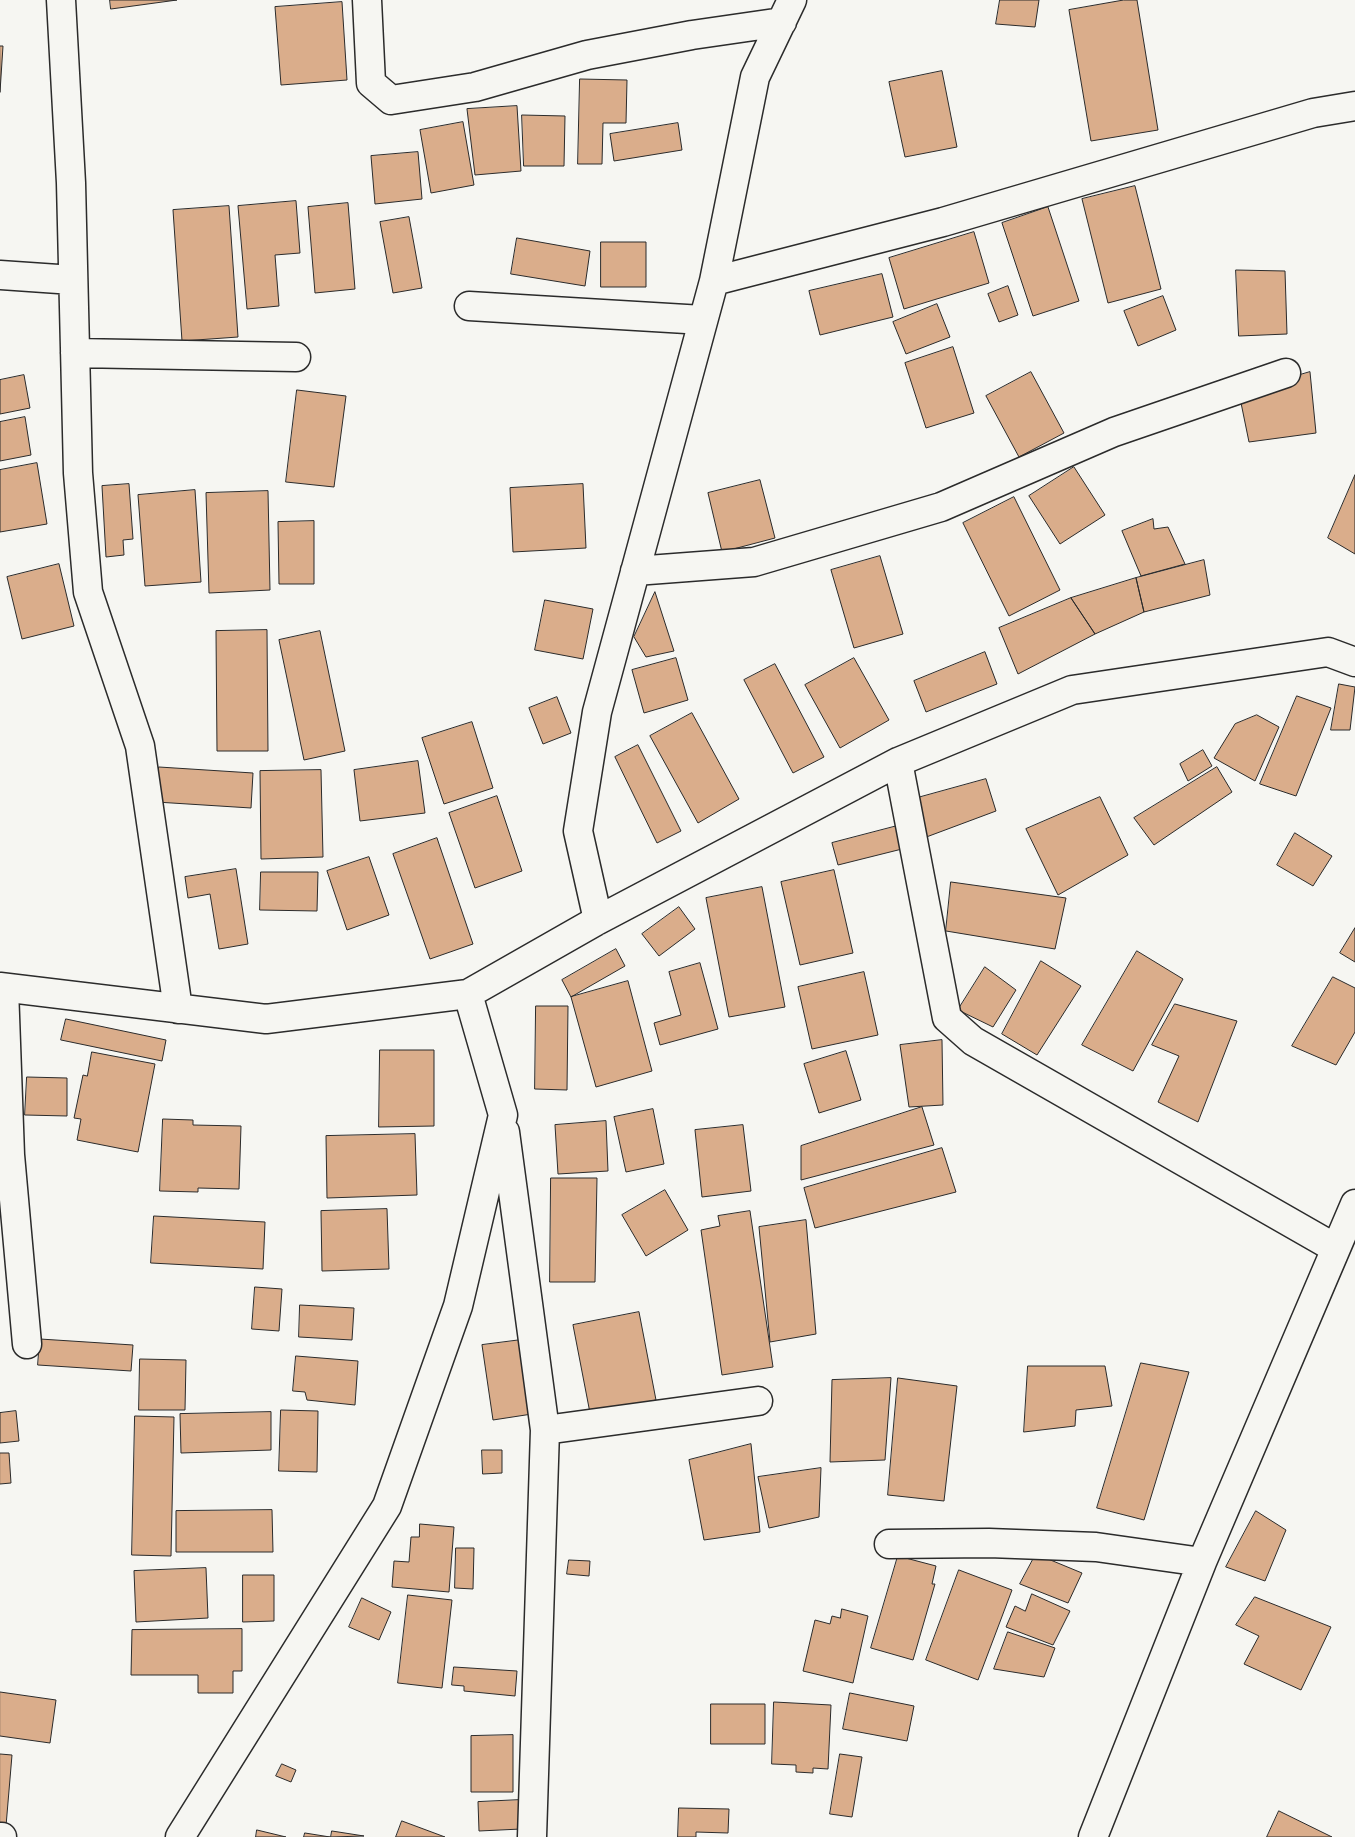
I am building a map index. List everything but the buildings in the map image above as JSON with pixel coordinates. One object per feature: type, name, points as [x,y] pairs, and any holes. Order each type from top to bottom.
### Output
[{"type":"street","points":[[61,0],[71,183],[78,473],[88,592],[140,746],[178,1009]]},
{"type":"street","points":[[367,0],[371,83],[391,100],[475,87],[587,54],[692,35],[787,11]]},
{"type":"street","points":[[598,920],[578,831],[597,712],[714,281],[755,77],[787,11]]},
{"type":"street","points":[[714,281],[943,222],[1313,113],[1355,106]]},
{"type":"street","points":[[0,275],[73,280]]},
{"type":"street","points":[[470,306],[703,320]]},
{"type":"street","points":[[75,353],[296,357]]},
{"type":"street","points":[[635,571],[754,562],[941,506],[1114,432],[1286,373]]},
{"type":"street","points":[[27,1344],[10,1155],[2,987],[266,1020],[468,994],[598,920],[898,762],[1072,690],[1328,652],[1355,662]]},
{"type":"street","points":[[898,762],[947,1018],[973,1041],[1335,1248]]},
{"type":"street","points":[[468,994],[503,1115],[545,1430],[532,1837]]},
{"type":"street","points":[[180,1837],[387,1506],[458,1306],[503,1115]]},
{"type":"street","points":[[1087,1837],[1093,1837],[1202,1562],[1355,1204]]},
{"type":"street","points":[[545,1430],[758,1401]]},
{"type":"street","points":[[889,1544],[989,1543],[1096,1547],[1202,1562]]}]
